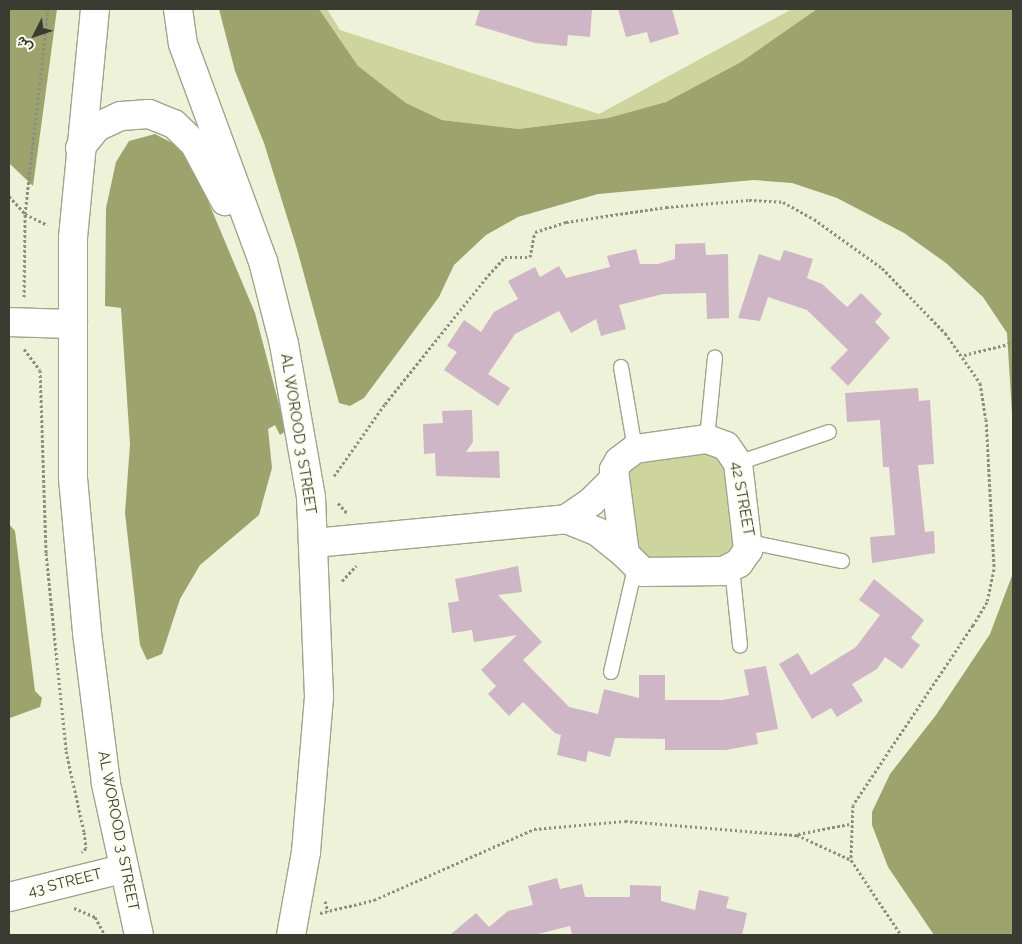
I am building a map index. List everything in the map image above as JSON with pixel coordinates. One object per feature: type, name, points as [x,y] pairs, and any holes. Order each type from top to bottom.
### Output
[{"type":"street","name":"AL WOROOD 3 STREET","points":[[95,9],[80,148],[73,238],[73,469],[79,556],[106,784],[122,869],[140,929]]},
{"type":"street","name":"AL WOROOD 3 STREET","points":[[178,9],[183,44],[263,262],[299,427],[314,543],[319,697],[316,760],[306,852],[292,926]]},
{"type":"street","points":[[80,148],[97,128],[122,116],[149,114],[174,124],[194,143],[263,262]]},
{"type":"street","points":[[13,324],[73,324]]},
{"type":"street","points":[[566,519],[591,502],[612,481],[618,461],[635,448],[707,439]]},
{"type":"street","name":"42 STREET","points":[[707,439],[726,446],[738,463],[750,542],[744,558],[732,568]]},
{"type":"street","points":[[612,481],[630,561]]},
{"type":"street","points":[[314,543],[566,519],[598,532],[630,561],[652,574],[732,568]]},
{"type":"street","name":"43 STREET","points":[[9,897],[122,869]]},
{"type":"lane","points":[[707,439],[715,357]]},
{"type":"lane","points":[[621,368],[635,448]]},
{"type":"lane","points":[[738,463],[830,432]]},
{"type":"lane","points":[[750,542],[842,561]]},
{"type":"lane","points":[[611,672],[630,561]]},
{"type":"lane","points":[[732,568],[740,646]]},
{"type":"path","points":[[48,9],[25,214],[24,300],[13,324],[40,370],[46,553],[56,659],[66,751],[86,848],[77,856]]},
{"type":"path","points":[[9,196],[25,214],[73,238]]},
{"type":"path","points":[[964,355],[1013,343]]},
{"type":"path","points":[[292,926],[328,912],[374,900],[534,829],[563,824],[625,821],[797,835],[849,824]]},
{"type":"path","points":[[797,835],[851,860],[901,935]]},
{"type":"path","points":[[48,887],[53,908],[69,907],[95,917],[105,935]]},
{"type":"shaded area","points":[[9,9],[57,9],[33,186],[9,163]]},
{"type":"shaded area","points":[[219,9],[319,9],[358,66],[406,103],[442,120],[518,129],[608,118],[666,102],[741,62],[817,9],[1013,9],[1013,430],[1007,333],[983,297],[946,263],[904,233],[837,198],[792,183],[754,180],[598,194],[518,217],[486,235],[454,265],[439,297],[364,398],[350,406],[339,403],[297,249],[264,143],[235,71]]},
{"type":"shaded area","points":[[319,9],[327,9],[340,30],[599,114],[792,9],[817,9],[741,62],[666,102],[608,118],[518,129],[442,120],[406,103],[358,66]]},
{"type":"shaded area","points":[[155,134],[178,146],[188,158],[205,194],[255,313],[286,431],[280,435],[275,425],[268,429],[272,468],[259,515],[200,565],[180,599],[162,654],[147,660],[140,645],[125,513],[130,444],[121,308],[105,306],[106,208],[116,162],[129,141]]},
{"type":"shaded area","points":[[710,452],[726,461],[738,540],[729,556],[655,564],[636,557],[627,469],[633,462]]},
{"type":"shaded area","points":[[9,524],[15,531],[35,691],[42,698],[40,707],[10,718]]},
{"type":"shaded area","points":[[1013,573],[1013,935],[934,935],[888,867],[872,825],[872,812],[890,774],[936,715],[990,634]]},
{"type":"building","points":[[480,9],[592,9],[590,37],[568,35],[567,46],[535,43],[475,25]]},
{"type":"building","points":[[618,9],[672,9],[679,34],[650,43],[647,32],[626,37]]},
{"type":"building","points":[[705,243],[706,255],[728,254],[729,318],[707,319],[706,293],[663,294],[619,305],[626,329],[601,336],[596,319],[571,333],[559,311],[515,334],[488,374],[510,388],[498,406],[444,370],[457,352],[447,346],[464,320],[481,332],[494,312],[518,299],[508,281],[535,267],[540,277],[559,266],[566,278],[610,267],[607,256],[636,249],[640,264],[658,264],[675,259],[675,244]]},
{"type":"building","points":[[784,250],[813,259],[807,278],[822,284],[847,307],[861,293],[882,314],[875,322],[890,338],[848,386],[830,368],[848,350],[807,310],[768,297],[760,321],[738,318],[759,254],[780,261]]},
{"type":"building","points":[[918,388],[919,401],[930,400],[934,464],[918,465],[925,532],[934,531],[935,553],[872,563],[870,537],[895,535],[889,467],[883,467],[880,420],[847,422],[845,393]]},
{"type":"building","points":[[472,410],[473,442],[466,452],[499,451],[500,478],[436,476],[435,453],[424,454],[423,424],[443,423],[442,411]]},
{"type":"building","points":[[518,566],[522,592],[498,595],[542,642],[523,660],[569,707],[598,714],[604,689],[639,698],[639,675],[665,675],[665,700],[723,700],[749,695],[744,670],[766,666],[778,729],[756,733],[758,744],[726,750],[665,750],[665,739],[615,738],[610,757],[588,751],[586,762],[557,755],[561,735],[555,733],[523,702],[509,716],[488,694],[496,686],[481,670],[517,635],[474,642],[472,630],[452,633],[448,603],[459,601],[455,579]]},
{"type":"building","points":[[874,579],[924,620],[911,638],[920,645],[902,669],[885,657],[877,669],[852,684],[863,701],[837,717],[831,708],[812,719],[779,664],[798,653],[811,675],[856,647],[880,615],[859,600]]},
{"type":"building","points":[[557,878],[560,889],[582,884],[585,897],[630,897],[630,885],[661,886],[661,901],[695,910],[699,890],[729,897],[726,908],[747,913],[742,935],[572,935],[570,926],[534,935],[450,935],[476,913],[489,927],[508,911],[533,905],[528,886]]}]
